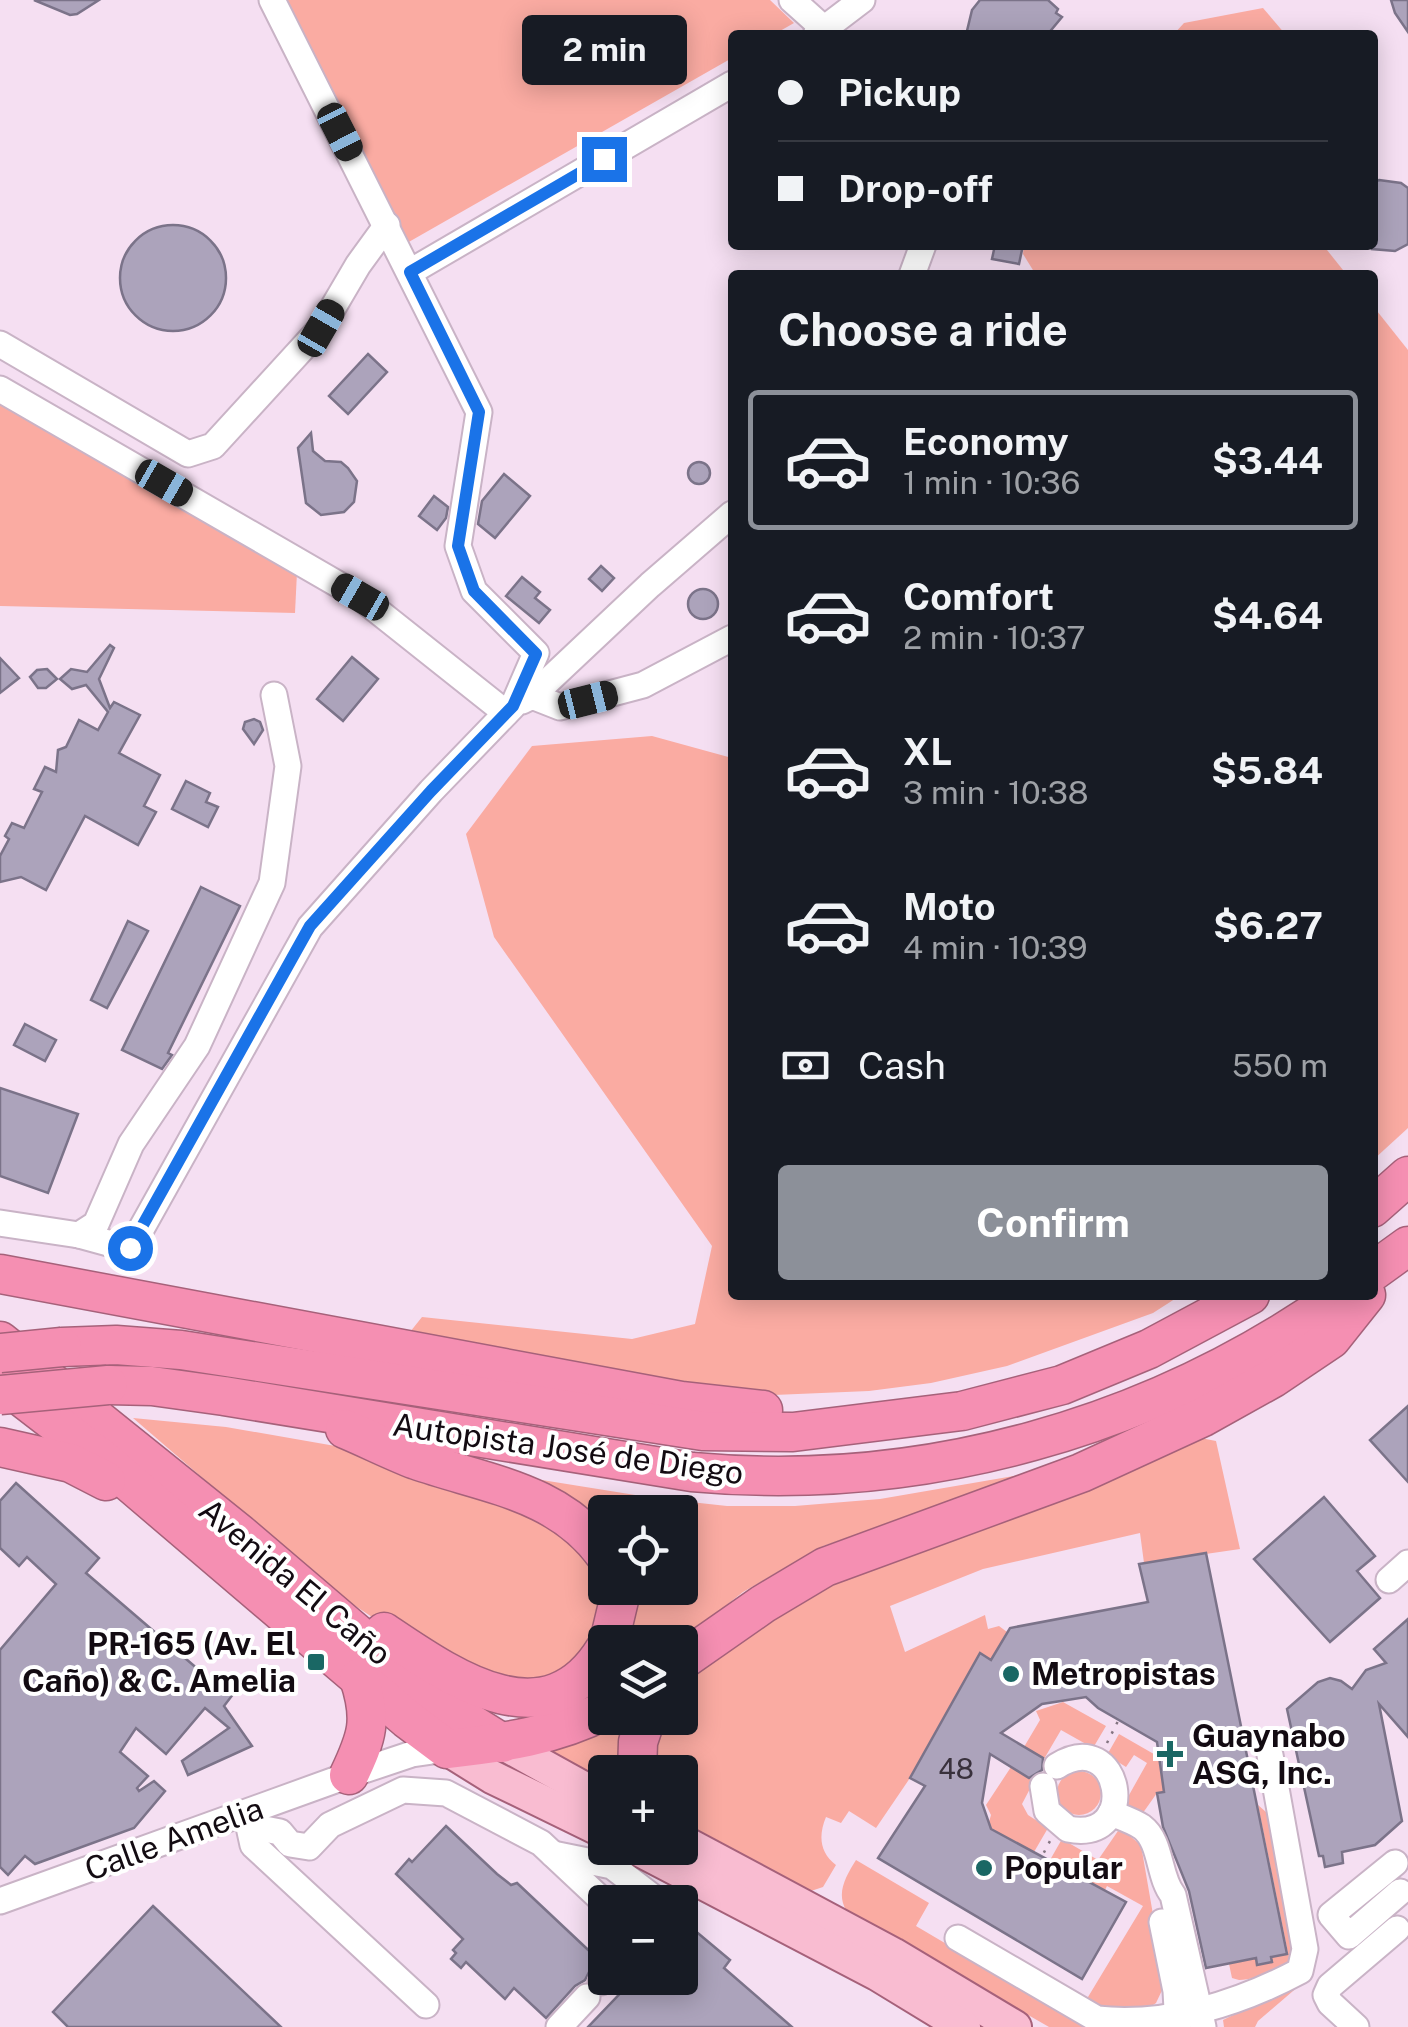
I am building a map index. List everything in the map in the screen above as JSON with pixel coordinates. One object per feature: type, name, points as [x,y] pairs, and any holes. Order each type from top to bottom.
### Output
[{"type":"highway","points":[[1378,1203],[1408,1176]]},
{"type":"highway","points":[[1378,1279],[1394,1257]]},
{"type":"highway","points":[[0,1274],[155,1300],[681,1402],[855,1423]]},
{"type":"highway","name":"Autopista José de Diego","points":[[0,1353],[116,1345],[180,1350],[703,1431],[793,1432],[962,1411],[1062,1385],[1149,1349],[1241,1300]]},
{"type":"highway","name":"Autopista José de Diego","points":[[0,1395],[108,1385],[152,1386],[692,1472],[758,1476],[908,1467],[1014,1447],[1109,1419],[1181,1390],[1250,1354],[1332,1300]]},
{"type":"highway","points":[[698,1653],[763,1604],[825,1567],[1081,1474],[1203,1418],[1331,1340],[1362,1300]]},
{"type":"highway","name":"Avenida El Caño","points":[[0,1342],[240,1534],[438,1703],[502,1743]]},
{"type":"highway","name":"Avenida El Caño","points":[[0,1380],[102,1459],[447,1749]]},
{"type":"highway","points":[[302,1410],[415,1460],[534,1497],[578,1524],[588,1535]]},
{"type":"highway","points":[[0,1447],[45,1455],[91,1471],[197,1556],[273,1605]]},
{"type":"highway","points":[[240,1534],[304,1574],[392,1638],[486,1691],[518,1699],[561,1691],[588,1673]]},
{"type":"highway","points":[[348,1775],[366,1738],[368,1705],[359,1678]]},
{"type":"highway","points":[[447,1749],[502,1743],[556,1730],[588,1717]]},
{"type":"main road","name":"Avenida El Caño","points":[[502,1743],[588,1791]]},
{"type":"main road","name":"Avenida El Caño","points":[[447,1749],[492,1777],[588,1824]]},
{"type":"main road","points":[[698,1850],[894,1954],[1015,2027]]},
{"type":"main road","points":[[669,1865],[877,1974],[964,2027]]},
{"type":"street","points":[[272,0],[479,412],[458,546],[474,591],[536,654],[517,705]]},
{"type":"street","points":[[792,0],[821,30]]},
{"type":"street","points":[[827,30],[862,0]]},
{"type":"street","points":[[410,272],[728,86]]},
{"type":"street","points":[[0,344],[188,454],[213,446],[321,328],[358,265],[388,225]]},
{"type":"street","points":[[0,388],[360,597],[517,705],[560,706],[644,685],[728,640]]},
{"type":"street","points":[[0,1222],[80,1234],[130,1248],[310,926],[431,791],[517,705],[728,517]]},
{"type":"street","points":[[80,1234],[96,1224],[131,1144],[197,1046],[272,884],[288,766],[274,695]]},
{"type":"street","name":"Calle Amelia","points":[[0,1901],[247,1819],[348,1775],[412,1754],[447,1749]]},
{"type":"street","points":[[958,1938],[1097,2019],[1123,2023],[1190,2020],[1300,1971],[1306,1949],[1270,1756]]},
{"type":"street","points":[[1079,1758],[1097,1762],[1115,1785],[1116,1800],[1111,1813],[1100,1824],[1084,1830],[1060,1825],[1048,1811],[1050,1776],[1079,1758]]},
{"type":"street","points":[[247,1819],[280,1832],[290,1844],[309,1847],[330,1824],[403,1790],[446,1793],[542,1843],[588,1887]]},
{"type":"street","points":[[1111,1813],[1144,1828],[1158,1858],[1164,1884],[1158,1900],[1176,1991],[1190,2020]]},
{"type":"street","points":[[247,1819],[253,1845],[426,2006]]},
{"type":"street","points":[[553,1854],[612,1866],[637,1885]]},
{"type":"street","points":[[1356,2027],[1326,1995],[1330,1986],[1397,1929]]},
{"type":"street","points":[[560,2027],[589,1995]]},
{"type":"path","points":[[1097,1762],[1118,1720]]},
{"type":"path","points":[[1039,1862],[1060,1825]]},
{"type":"shaded area","points":[[280,0],[770,0],[794,23],[782,30],[728,30],[728,60],[407,243]]},
{"type":"shaded area","points":[[1263,8],[1282,30],[1178,30],[1184,23]]},
{"type":"shaded area","points":[[1023,250],[1327,250],[1343,270],[1033,270]]},
{"type":"shaded area","points":[[1378,312],[1408,350],[1408,1128],[1378,1155]]},
{"type":"shaded area","points":[[0,403],[297,572],[295,613],[0,606]]},
{"type":"shaded area","points":[[652,736],[728,757],[728,1300],[1173,1300],[1153,1313],[1007,1366],[931,1383],[869,1391],[728,1397],[410,1332],[422,1317],[632,1339],[695,1324],[712,1246],[494,937],[466,834],[532,746]]},
{"type":"shaded area","points":[[133,1418],[226,1427],[341,1447],[520,1499],[588,1555],[588,1605],[607,1608],[599,1625],[588,1625],[586,1654],[550,1682],[507,1687],[378,1621],[336,1593]]},
{"type":"shaded area","points":[[1185,1435],[1216,1441],[1240,1549],[1144,1563],[1140,1533],[983,1569],[890,1606],[905,1652],[985,1615],[988,1629],[999,1626],[1007,1632],[991,1660],[980,1654],[910,1778],[876,1828],[849,1811],[841,1823],[826,1817],[822,1844],[836,1865],[823,1887],[811,1891],[698,1834],[698,1755],[648,1755],[650,1735],[698,1735],[698,1665],[776,1605]]},
{"type":"shaded area","points":[[1048,1470],[823,1546],[743,1592],[698,1628],[618,1625],[621,1605],[698,1605],[698,1503],[795,1506],[880,1499]]},
{"type":"shaded area","points":[[517,1476],[635,1495],[588,1495],[588,1527]]},
{"type":"shaded area","points":[[1063,1702],[1106,1726],[1093,1748],[1061,1730],[1044,1759],[1024,1747],[1040,1720],[1036,1711]]},
{"type":"shaded area","points":[[588,1727],[588,1735],[631,1735],[628,1755],[588,1755],[588,1780],[531,1748]]},
{"type":"shaded area","points":[[1119,1734],[1159,1757],[1164,1792],[1157,1793],[1140,1817],[1124,1804],[1147,1763],[1134,1755],[1126,1767],[1107,1755]]},
{"type":"shaded area","points":[[1011,1767],[1034,1781],[1022,1804],[1028,1815],[1048,1828],[1034,1852],[991,1829],[989,1822],[991,1815],[986,1805]]},
{"type":"shaded area","points":[[1079,1771],[1094,1778],[1101,1793],[1094,1808],[1079,1815],[1064,1808],[1057,1793],[1064,1778]]},
{"type":"shaded area","points":[[1258,1805],[1273,1818],[1295,1949],[1280,1968],[1239,1980],[1232,1978],[1229,1964],[1256,1958],[1258,1965],[1288,1953]]},
{"type":"shaded area","points":[[1120,1828],[1141,1845],[1165,1984],[1156,2003],[1147,2009],[1116,2013],[1089,2005],[1088,1997],[1143,1906],[1050,1860],[1062,1839],[1098,1860]]},
{"type":"shaded area","points":[[856,1860],[929,1903],[916,1926],[1053,2007],[1099,2027],[1049,2027],[846,1910],[842,1891]]},
{"type":"shaded area","points":[[1307,1979],[1255,2027],[1224,2027],[1223,2020]]},
{"type":"building","points":[[34,0],[99,0],[70,15]]},
{"type":"building","points":[[980,0],[1048,0],[1062,17],[1051,30],[967,30],[972,10]]},
{"type":"building","points":[[1391,0],[1408,0],[1408,32],[1395,13]]},
{"type":"building","points":[[1378,180],[1401,183],[1408,188],[1408,244],[1395,251],[1378,250]]},
{"type":"building","points":[[173,225],[193,229],[210,241],[222,258],[226,278],[222,298],[210,315],[193,327],[173,331],[153,327],[136,315],[124,298],[120,278],[124,258],[136,241],[153,229]]},
{"type":"building","points":[[994,250],[1022,250],[1019,264],[992,259]]},
{"type":"building","points":[[368,354],[387,372],[348,414],[329,396]]},
{"type":"building","points":[[311,433],[313,451],[325,461],[341,462],[357,481],[354,502],[344,512],[321,515],[306,503],[298,448]]},
{"type":"building","points":[[695,462],[703,462],[710,473],[703,484],[695,484],[688,477],[688,469]]},
{"type":"building","points":[[504,474],[530,496],[495,538],[478,524],[482,501]]},
{"type":"building","points":[[434,496],[448,507],[437,530],[419,516]]},
{"type":"building","points":[[601,566],[614,578],[602,591],[589,579]]},
{"type":"building","points":[[522,577],[540,592],[535,598],[550,610],[539,623],[506,596]]},
{"type":"building","points":[[703,589],[713,594],[718,604],[713,614],[703,619],[693,614],[688,604],[693,594]]},
{"type":"building","points":[[110,645],[114,648],[99,679],[110,708],[114,702],[140,715],[119,753],[160,775],[144,806],[156,812],[138,845],[85,816],[46,890],[21,877],[0,882],[0,856],[9,839],[5,836],[12,823],[24,828],[42,792],[34,789],[45,767],[56,772],[58,750],[66,747],[79,720],[98,730],[108,712],[86,685],[72,689],[60,679],[71,669],[87,672]]},
{"type":"building","points":[[352,657],[378,679],[343,721],[317,699]]},
{"type":"building","points":[[0,658],[19,678],[0,693]]},
{"type":"building","points":[[47,669],[57,679],[46,688],[38,688],[30,677],[37,670]]},
{"type":"building","points":[[254,719],[263,730],[254,744],[243,729],[245,722]]},
{"type":"building","points":[[186,781],[210,793],[206,802],[218,807],[208,827],[172,809]]},
{"type":"building","points":[[201,887],[240,906],[162,1069],[122,1050]]},
{"type":"building","points":[[128,921],[148,931],[107,1008],[91,1000]]},
{"type":"building","points":[[25,1024],[56,1040],[45,1061],[14,1045]]},
{"type":"building","points":[[0,1088],[78,1114],[48,1193],[0,1176]]},
{"type":"building","points":[[1408,1406],[1408,1482],[1370,1440]]},
{"type":"building","points":[[16,1483],[99,1558],[86,1573],[221,1689],[225,1685],[234,1693],[224,1706],[252,1746],[188,1775],[182,1761],[229,1728],[205,1708],[166,1754],[136,1728],[120,1752],[148,1776],[137,1788],[139,1791],[154,1781],[165,1791],[134,1828],[35,1864],[25,1856],[8,1875],[0,1867],[0,1650],[56,1584],[27,1557],[19,1566],[0,1548],[0,1501]]},
{"type":"building","points":[[1324,1497],[1375,1556],[1357,1571],[1380,1598],[1330,1642],[1254,1559]]},
{"type":"building","points":[[1206,1553],[1287,1954],[1257,1965],[1256,1958],[1206,1968],[1189,1891],[1163,1827],[1157,1793],[1164,1792],[1157,1742],[1086,1697],[1042,1704],[1001,1733],[1043,1758],[1042,1770],[1029,1778],[990,1754],[982,1803],[991,1829],[1126,1902],[1082,1979],[878,1858],[925,1786],[910,1778],[980,1653],[991,1660],[1010,1628],[1148,1602],[1139,1564]]},
{"type":"building","points":[[1408,1619],[1408,1737],[1379,1704],[1402,1821],[1375,1845],[1342,1852],[1343,1863],[1325,1867],[1323,1856],[1319,1856],[1287,1709],[1318,1682],[1330,1678],[1352,1689],[1366,1670],[1386,1663],[1374,1649]]},
{"type":"building","points":[[446,1826],[497,1874],[511,1885],[517,1883],[588,1950],[585,1980],[546,2018],[514,1988],[505,1999],[466,1962],[461,1968],[451,1959],[463,1939],[396,1874],[409,1859],[412,1862]]},
{"type":"building","points":[[153,1906],[281,2027],[68,2027],[53,2012]]},
{"type":"building","points":[[698,1933],[730,1960],[724,1968],[792,2027],[588,2027],[619,1995],[698,1995]]},
{"type":"place","name":"PR-165 (Av. El Caño) & C. Amelia","points":[[316,1662]]},
{"type":"place","name":"Metropistas","points":[[1011,1674]]},
{"type":"place","name":"Guaynabo ASG, Inc.","points":[[1170,1754]]},
{"type":"place","name":"Popular","points":[[984,1868]]},
{"type":"route","points":[[130,1248],[310,926],[513,706],[536,654],[474,591],[458,546],[479,412],[410,272],[604,159]]}]
